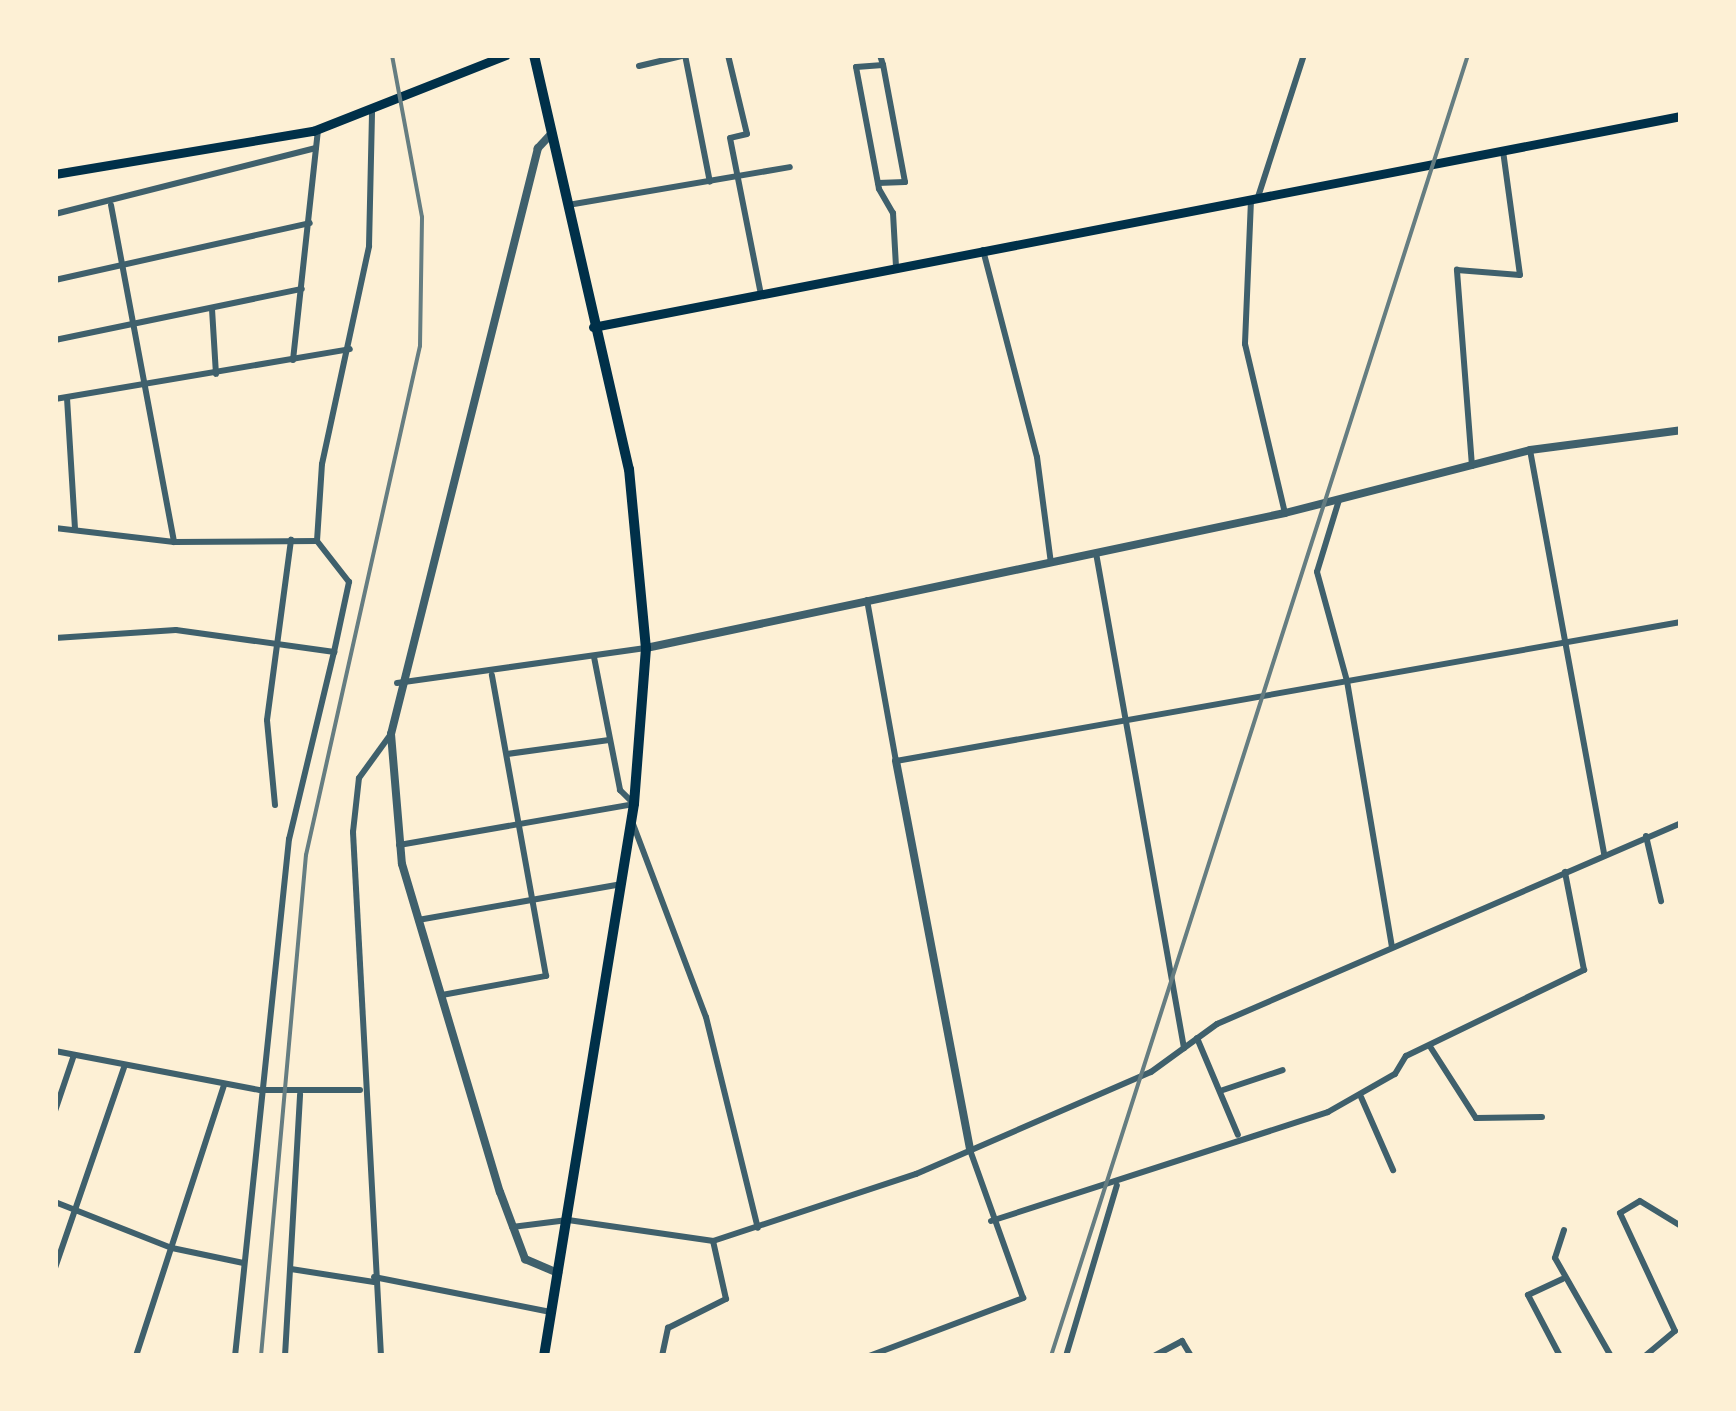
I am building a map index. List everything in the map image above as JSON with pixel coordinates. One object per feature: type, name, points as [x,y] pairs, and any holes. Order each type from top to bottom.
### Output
[{"type":"main road","points":[[55,174],[318,129],[372,111],[506,55]]},
{"type":"main road","points":[[534,55],[636,508],[646,648],[634,804],[544,1356]]},
{"type":"main road","points":[[593,327],[760,290],[1681,116]]},
{"type":"street","points":[[640,66],[686,55],[710,182]]},
{"type":"street","points":[[728,55],[748,134],[730,138],[760,290]]},
{"type":"street","points":[[878,183],[905,182],[880,55]]},
{"type":"street","points":[[1285,514],[1245,344],[1254,197],[1303,56]]},
{"type":"street","points":[[883,65],[856,67],[878,183],[893,213],[896,267]]},
{"type":"street","points":[[235,1356],[289,839],[349,582],[317,540],[322,464],[369,246],[372,111]]},
{"type":"street","points":[[293,360],[318,129]]},
{"type":"street","points":[[552,132],[538,148],[397,683],[391,734],[398,845],[512,1227],[525,1259],[558,1274]]},
{"type":"street","points":[[55,214],[111,206],[316,148]]},
{"type":"street","points":[[1472,466],[1458,270],[1520,275],[1503,151]]},
{"type":"street","points":[[567,205],[790,167]]},
{"type":"street","points":[[111,206],[174,542]]},
{"type":"street","points":[[55,280],[310,223]]},
{"type":"street","points":[[983,249],[1037,457],[1050,563]]},
{"type":"street","points":[[55,340],[302,289]]},
{"type":"street","points":[[212,309],[216,374]]},
{"type":"street","points":[[55,399],[145,387],[350,348]]},
{"type":"street","points":[[67,398],[75,529]]},
{"type":"street","points":[[397,683],[492,676],[646,648],[1285,514],[1530,450],[1681,430]]},
{"type":"street","points":[[1530,450],[1604,855]]},
{"type":"street","points":[[1339,500],[1317,572],[1346,681],[1392,946]]},
{"type":"street","points":[[55,528],[174,542],[317,540]]},
{"type":"street","points":[[275,805],[267,720],[291,540]]},
{"type":"street","points":[[1096,553],[1184,1048]]},
{"type":"street","points":[[868,600],[970,1150],[991,1221],[1022,1298],[869,1356]]},
{"type":"street","points":[[896,760],[1681,622]]},
{"type":"street","points":[[55,638],[176,630],[275,640],[334,652]]},
{"type":"street","points":[[594,657],[620,790],[634,804]]},
{"type":"street","points":[[442,994],[546,976],[492,676]]},
{"type":"street","points":[[381,1356],[360,1090],[353,832],[359,778],[391,734]]},
{"type":"street","points":[[506,754],[610,740]]},
{"type":"street","points":[[398,845],[634,804]]},
{"type":"street","points":[[631,818],[706,1016],[758,1228]]},
{"type":"street","points":[[512,1227],[568,1220],[713,1242],[758,1228],[970,1150],[1150,1072],[1197,1038],[1392,946],[1681,823]]},
{"type":"street","points":[[1646,836],[1661,901]]},
{"type":"street","points":[[991,1221],[1118,1183],[1238,1136],[1361,1097],[1406,1056],[1430,1048],[1584,970],[1565,872]]},
{"type":"street","points":[[418,920],[622,884]]},
{"type":"street","points":[[1197,1038],[1238,1136]]},
{"type":"street","points":[[1430,1048],[1476,1118],[1542,1118]]},
{"type":"street","points":[[55,1051],[124,1068],[260,1090],[300,1094],[360,1090]]},
{"type":"street","points":[[55,1111],[74,1056]]},
{"type":"street","points":[[55,1268],[124,1068]]},
{"type":"street","points":[[1220,1091],[1282,1070]]},
{"type":"street","points":[[136,1356],[224,1085]]},
{"type":"street","points":[[285,1356],[300,1094]]},
{"type":"street","points":[[1361,1097],[1393,1170]]},
{"type":"street","points":[[1066,1356],[1118,1183]]},
{"type":"street","points":[[1645,1356],[1678,1333],[1618,1222],[1640,1201],[1681,1226]]},
{"type":"street","points":[[55,1202],[172,1248],[243,1263]]},
{"type":"street","points":[[1564,1230],[1554,1258],[1607,1355]]},
{"type":"street","points":[[662,1356],[668,1328],[726,1299],[713,1242]]},
{"type":"street","points":[[291,1269],[550,1312]]},
{"type":"street","points":[[1560,1356],[1528,1295],[1563,1279]]},
{"type":"street","points":[[1154,1356],[1182,1340],[1191,1356]]},
{"type":"railway","points":[[261,1356],[306,855],[420,346],[422,217],[392,55]]},
{"type":"railway","points":[[1051,1356],[1468,55]]}]
